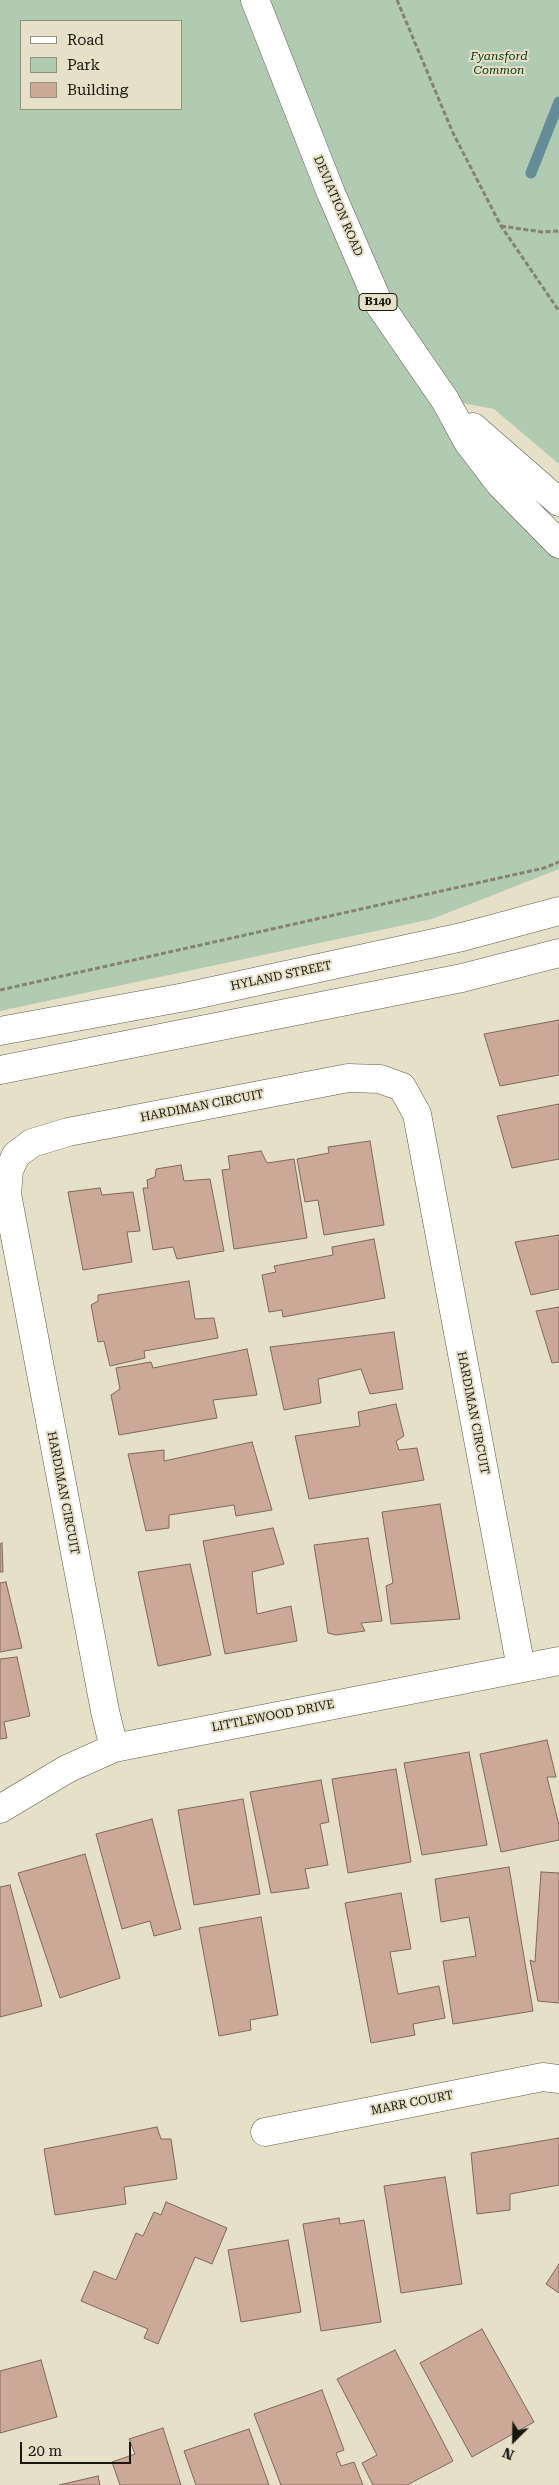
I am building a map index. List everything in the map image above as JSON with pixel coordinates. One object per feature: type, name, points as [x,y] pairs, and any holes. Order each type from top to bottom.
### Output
[{"type":"street","name":"DEVIATION ROAD","points":[[255,0],[331,193],[379,304],[445,400],[468,442],[500,484],[559,544]]},
{"type":"street","name":"DEVIATION ROAD","points":[[445,400],[491,445],[559,502]]},
{"type":"street","name":"HYLAND STREET","points":[[0,1031],[185,998],[462,937],[559,911]]},
{"type":"street","points":[[0,1070],[462,978],[559,954]]},
{"type":"street","name":"HARDIMAN CIRCUIT","points":[[114,1748],[7,1194],[10,1166],[21,1150],[32,1143],[52,1135],[87,1128],[348,1078],[380,1079],[402,1087],[417,1114],[521,1668]]},
{"type":"street","name":"LITTLEWOOD DRIVE","points":[[0,1809],[67,1769],[114,1748],[559,1662]]},
{"type":"street","name":"MARR COURT","points":[[265,2132],[543,2077],[559,2079]]},
{"type":"path","points":[[397,0],[453,133],[502,226],[559,311]]},
{"type":"path","points":[[502,226],[542,232],[559,231]]},
{"type":"path","points":[[0,990],[544,868],[559,862]]},
{"type":"green space","name":"Fyansford Common","points":[[0,0],[559,0],[559,464],[494,409],[446,400],[559,544],[559,869],[432,919],[0,1011]]},
{"type":"building","points":[[559,1020],[559,1075],[500,1086],[484,1034]]},
{"type":"building","points":[[559,1104],[559,1159],[512,1168],[497,1116]]},
{"type":"building","points":[[370,1141],[384,1225],[324,1235],[318,1200],[305,1202],[297,1159],[329,1153],[328,1147]]},
{"type":"building","points":[[261,1151],[267,1163],[294,1159],[307,1238],[234,1249],[222,1170],[230,1169],[228,1156]]},
{"type":"building","points":[[181,1165],[184,1181],[210,1179],[224,1251],[177,1259],[173,1247],[153,1250],[143,1188],[148,1188],[147,1180],[155,1177],[156,1169]]},
{"type":"building","points":[[100,1188],[102,1195],[133,1192],[140,1231],[127,1232],[132,1262],[83,1270],[68,1192]]},
{"type":"building","points":[[559,1235],[559,1289],[531,1295],[515,1242]]},
{"type":"building","points":[[374,1239],[385,1298],[283,1317],[282,1310],[269,1312],[262,1275],[276,1272],[274,1266],[333,1255],[332,1247]]},
{"type":"building","points":[[189,1281],[195,1319],[214,1318],[218,1338],[144,1351],[145,1358],[110,1366],[104,1341],[98,1342],[91,1305],[98,1301],[98,1295]]},
{"type":"building","points":[[559,1307],[559,1362],[552,1363],[536,1311]]},
{"type":"building","points":[[394,1332],[403,1389],[370,1394],[361,1369],[318,1379],[321,1403],[284,1410],[270,1347]]},
{"type":"building","points":[[247,1349],[257,1395],[213,1400],[217,1418],[119,1435],[111,1395],[120,1389],[116,1368],[151,1362],[153,1368]]},
{"type":"building","points":[[396,1404],[404,1436],[396,1441],[399,1450],[417,1448],[424,1480],[309,1499],[295,1436],[360,1426],[358,1412]]},
{"type":"building","points":[[252,1442],[272,1510],[236,1516],[234,1505],[169,1515],[169,1528],[146,1531],[128,1454],[164,1450],[164,1461]]},
{"type":"building","points":[[440,1504],[460,1619],[391,1624],[386,1586],[393,1583],[382,1512]]},
{"type":"building","points":[[273,1528],[284,1564],[252,1572],[257,1614],[291,1606],[297,1641],[225,1654],[203,1541]]},
{"type":"building","points":[[368,1538],[382,1621],[361,1623],[365,1631],[336,1635],[328,1633],[314,1545]]},
{"type":"building","points":[[2,1543],[3,1572],[0,1572],[0,1544]]},
{"type":"building","points":[[190,1564],[211,1655],[158,1666],[138,1572]]},
{"type":"building","points":[[6,1582],[22,1648],[0,1652],[0,1583]]},
{"type":"building","points":[[17,1657],[30,1716],[4,1722],[7,1738],[0,1739],[0,1659]]},
{"type":"building","points":[[547,1740],[556,1777],[547,1777],[559,1825],[559,1840],[501,1852],[480,1754]]},
{"type":"building","points":[[469,1752],[487,1845],[422,1855],[404,1763]]},
{"type":"building","points":[[396,1769],[411,1862],[348,1873],[332,1779]]},
{"type":"building","points":[[321,1780],[329,1822],[320,1824],[328,1865],[305,1869],[309,1888],[271,1893],[250,1792]]},
{"type":"building","points":[[243,1799],[260,1894],[194,1905],[178,1810]]},
{"type":"building","points":[[152,1819],[181,1929],[154,1936],[150,1921],[122,1929],[96,1834]]},
{"type":"building","points":[[85,1854],[120,1978],[60,1998],[18,1873]]},
{"type":"building","points":[[509,1867],[533,2011],[453,2024],[443,1961],[476,1956],[469,1917],[441,1922],[435,1879]]},
{"type":"building","points":[[541,1872],[559,1873],[559,2003],[538,2001],[530,1960],[535,1962]]},
{"type":"building","points":[[10,1885],[42,2006],[0,2017],[0,1887]]},
{"type":"building","points":[[401,1893],[411,1949],[390,1952],[398,1994],[439,1986],[445,2018],[413,2024],[415,2035],[371,2043],[345,1903]]},
{"type":"building","points":[[261,1917],[278,2015],[250,2020],[251,2030],[219,2036],[199,1928]]},
{"type":"building","points":[[157,2127],[161,2139],[171,2139],[177,2179],[124,2187],[126,2204],[55,2215],[44,2149]]},
{"type":"building","points":[[559,2138],[559,2185],[510,2194],[510,2210],[477,2214],[471,2153]]},
{"type":"building","points":[[445,2177],[462,2284],[401,2293],[384,2186]]},
{"type":"building","points":[[166,2202],[227,2228],[212,2264],[195,2257],[158,2344],[144,2338],[148,2329],[81,2301],[94,2271],[116,2280],[136,2233],[143,2236],[154,2212],[161,2215]]},
{"type":"building","points":[[339,2218],[340,2224],[364,2220],[381,2322],[321,2331],[303,2224]]},
{"type":"building","points":[[288,2240],[301,2312],[241,2322],[228,2250]]},
{"type":"building","points":[[559,2264],[559,2293],[546,2284]]},
{"type":"building","points":[[482,2329],[534,2422],[472,2457],[420,2363]]},
{"type":"building","points":[[395,2350],[453,2461],[407,2485],[373,2485],[362,2463],[377,2455],[337,2379]]},
{"type":"building","points":[[41,2360],[57,2417],[0,2433],[0,2371]]},
{"type":"building","points":[[322,2390],[344,2450],[336,2453],[341,2466],[354,2462],[363,2485],[281,2485],[254,2414]]},
{"type":"building","points":[[163,2428],[181,2485],[120,2485],[112,2462],[135,2454],[129,2439]]},
{"type":"building","points":[[249,2429],[269,2485],[196,2485],[184,2451]]},
{"type":"building","points":[[98,2476],[100,2485],[59,2485]]},
{"type":"waterway","points":[[531,173],[559,102]]}]
